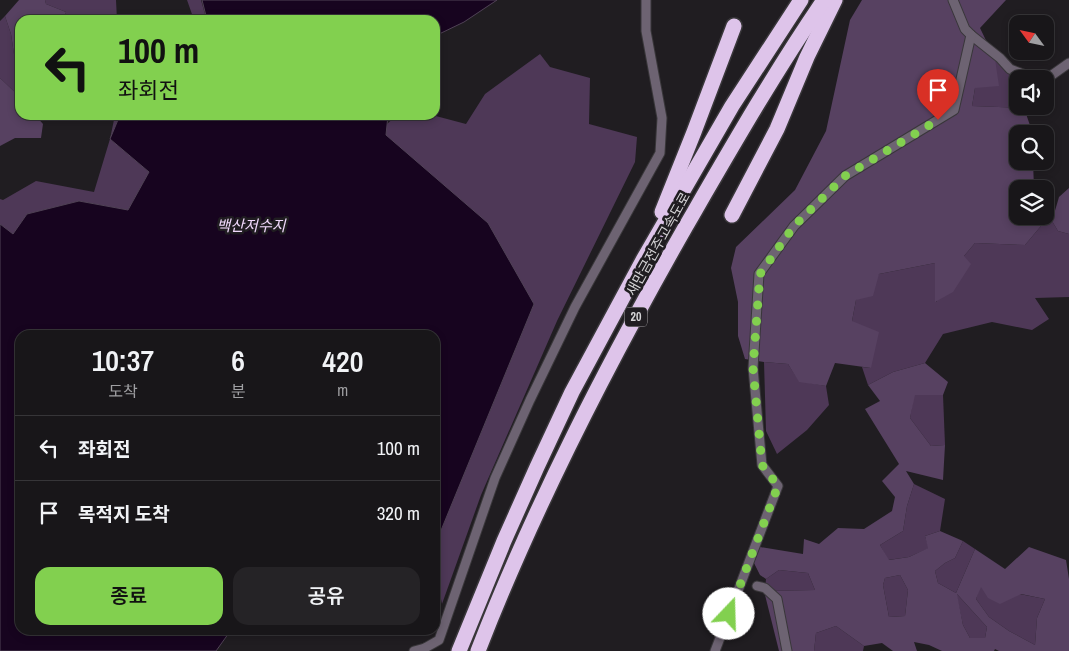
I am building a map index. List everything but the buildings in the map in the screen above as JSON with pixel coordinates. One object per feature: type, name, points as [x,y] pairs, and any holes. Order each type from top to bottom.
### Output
[{"type":"highway","name":"새만금전주고속도로","points":[[459,651],[504,541],[572,392],[643,260],[732,106],[801,0]]},
{"type":"highway","name":"새만금전주고속도로","points":[[478,651],[578,426],[655,282],[717,172],[765,92],[824,0]]},
{"type":"highway","points":[[732,215],[778,129],[807,57],[835,0]]},
{"type":"highway","points":[[643,260],[734,26]]},
{"type":"street","points":[[440,634],[496,478],[530,400],[575,308],[660,153],[662,118],[646,31],[646,0]]},
{"type":"street","points":[[953,0],[965,29],[1013,70]]},
{"type":"street","points":[[715,651],[778,486],[762,465],[753,368],[760,274],[794,226],[845,176],[954,110],[971,35]]},
{"type":"street","points":[[1054,74],[1069,63]]},
{"type":"street","points":[[757,586],[765,588],[777,599],[787,651]]},
{"type":"street","points":[[414,651],[424,650],[438,640],[440,635]]},
{"type":"shaded area","points":[[19,0],[45,0],[46,4],[66,12],[65,15],[15,15],[15,55],[5,16]]},
{"type":"shaded area","points":[[45,0],[116,0],[117,15],[65,15],[66,12],[46,4]]},
{"type":"shaded area","points":[[187,0],[201,0],[205,15],[192,15]]},
{"type":"shaded area","points":[[862,0],[1006,0],[980,28],[995,59],[999,86],[975,88],[972,106],[1009,107],[1009,115],[1026,115],[1030,125],[1009,125],[1009,170],[1033,170],[1034,180],[1009,180],[1009,225],[1042,225],[1025,245],[975,243],[964,256],[971,264],[953,292],[935,302],[935,263],[879,274],[873,296],[856,300],[852,321],[879,332],[871,368],[835,363],[826,386],[799,382],[788,364],[745,359],[738,336],[738,302],[731,268],[736,247],[795,190],[826,131],[850,20]]},
{"type":"shaded area","points":[[5,16],[11,34],[15,55],[15,92],[0,78],[0,21]]},
{"type":"shaded area","points":[[540,54],[550,67],[590,78],[589,124],[637,137],[635,162],[557,321],[481,495],[442,604],[440,594],[440,533],[534,304],[385,135],[386,125],[392,120],[440,120],[440,117],[466,124],[485,94]]},
{"type":"shaded area","points":[[995,59],[1009,70],[1009,107],[972,106],[975,88]]},
{"type":"shaded area","points":[[0,78],[15,92],[15,120],[39,120],[43,124],[41,138],[15,138],[0,146]]},
{"type":"shaded area","points":[[114,120],[118,120],[110,139]]},
{"type":"shaded area","points":[[110,139],[149,172],[128,210],[79,201],[27,214],[13,235],[0,224],[0,199],[3,200],[36,181],[94,192]]},
{"type":"shaded area","points":[[1069,188],[1069,234],[1058,231],[1054,224],[1054,214],[1059,197]]},
{"type":"shaded area","points":[[1054,224],[1058,231],[1069,234],[1069,297],[1035,298],[1049,319],[1032,330],[992,322],[943,334],[925,363],[893,372],[868,385],[862,367],[871,368],[852,321],[856,300],[879,274],[935,263],[936,302],[964,256],[975,243],[1025,245],[1042,225]]},
{"type":"shaded area","points":[[764,362],[788,364],[799,381],[826,386],[829,405],[807,430],[777,454],[766,431]]},
{"type":"shaded area","points":[[925,363],[948,382],[943,395],[915,395],[910,418],[931,446],[945,445],[943,480],[906,471],[914,484],[907,506],[903,531],[880,545],[889,560],[909,557],[928,548],[925,536],[940,531],[963,541],[955,558],[935,571],[938,583],[956,593],[975,549],[1005,569],[1029,547],[1066,560],[1069,579],[1069,651],[999,651],[995,649],[994,651],[942,651],[929,645],[914,642],[917,651],[893,651],[882,643],[864,646],[836,626],[816,633],[814,651],[779,651],[764,591],[815,590],[808,573],[779,570],[766,579],[760,575],[754,563],[760,547],[803,554],[804,539],[819,544],[838,528],[864,529],[892,511],[895,497],[882,481],[899,464],[865,409],[880,401],[868,385],[893,372]],"holes":[[[900,575],[908,590],[905,616],[889,617],[883,585],[885,578]],[[981,587],[988,598],[1000,604],[1021,594],[1045,599],[1037,618],[1035,645],[1009,631],[989,617],[976,599]],[[957,594],[987,627],[985,638],[970,638],[963,625]]]},
{"type":"shaded area","points":[[914,395],[943,395],[945,445],[931,446],[910,418]]},
{"type":"shaded area","points":[[914,484],[945,499],[940,531],[925,536],[929,548],[909,557],[888,560],[880,545],[903,531],[907,506]]},
{"type":"shaded area","points":[[963,541],[975,549],[956,593],[938,583],[935,571],[955,558]]},
{"type":"shaded area","points":[[779,570],[808,573],[815,590],[765,591],[766,579]]},
{"type":"shaded area","points":[[900,575],[908,590],[905,616],[889,617],[883,585],[885,578]]},
{"type":"shaded area","points":[[980,586],[1045,599],[1037,618],[1035,645],[1009,631],[989,617],[976,599]]},
{"type":"shaded area","points":[[956,593],[987,627],[985,638],[970,638],[963,625]]},
{"type":"shaded area","points":[[836,626],[864,646],[863,651],[814,651],[816,633]]},
{"type":"water","points":[[202,0],[497,0],[464,22],[440,34],[440,15],[206,15]]},
{"type":"water","name":"백산저수지","points":[[118,120],[388,120],[386,135],[488,223],[534,304],[440,533],[440,330],[15,330],[15,635],[227,635],[216,651],[0,651],[0,224],[13,234],[27,214],[79,201],[128,210],[149,172],[110,139]]},
{"type":"route","points":[[729,614],[778,486],[762,465],[753,368],[760,274],[794,226],[845,176],[938,120]]}]
